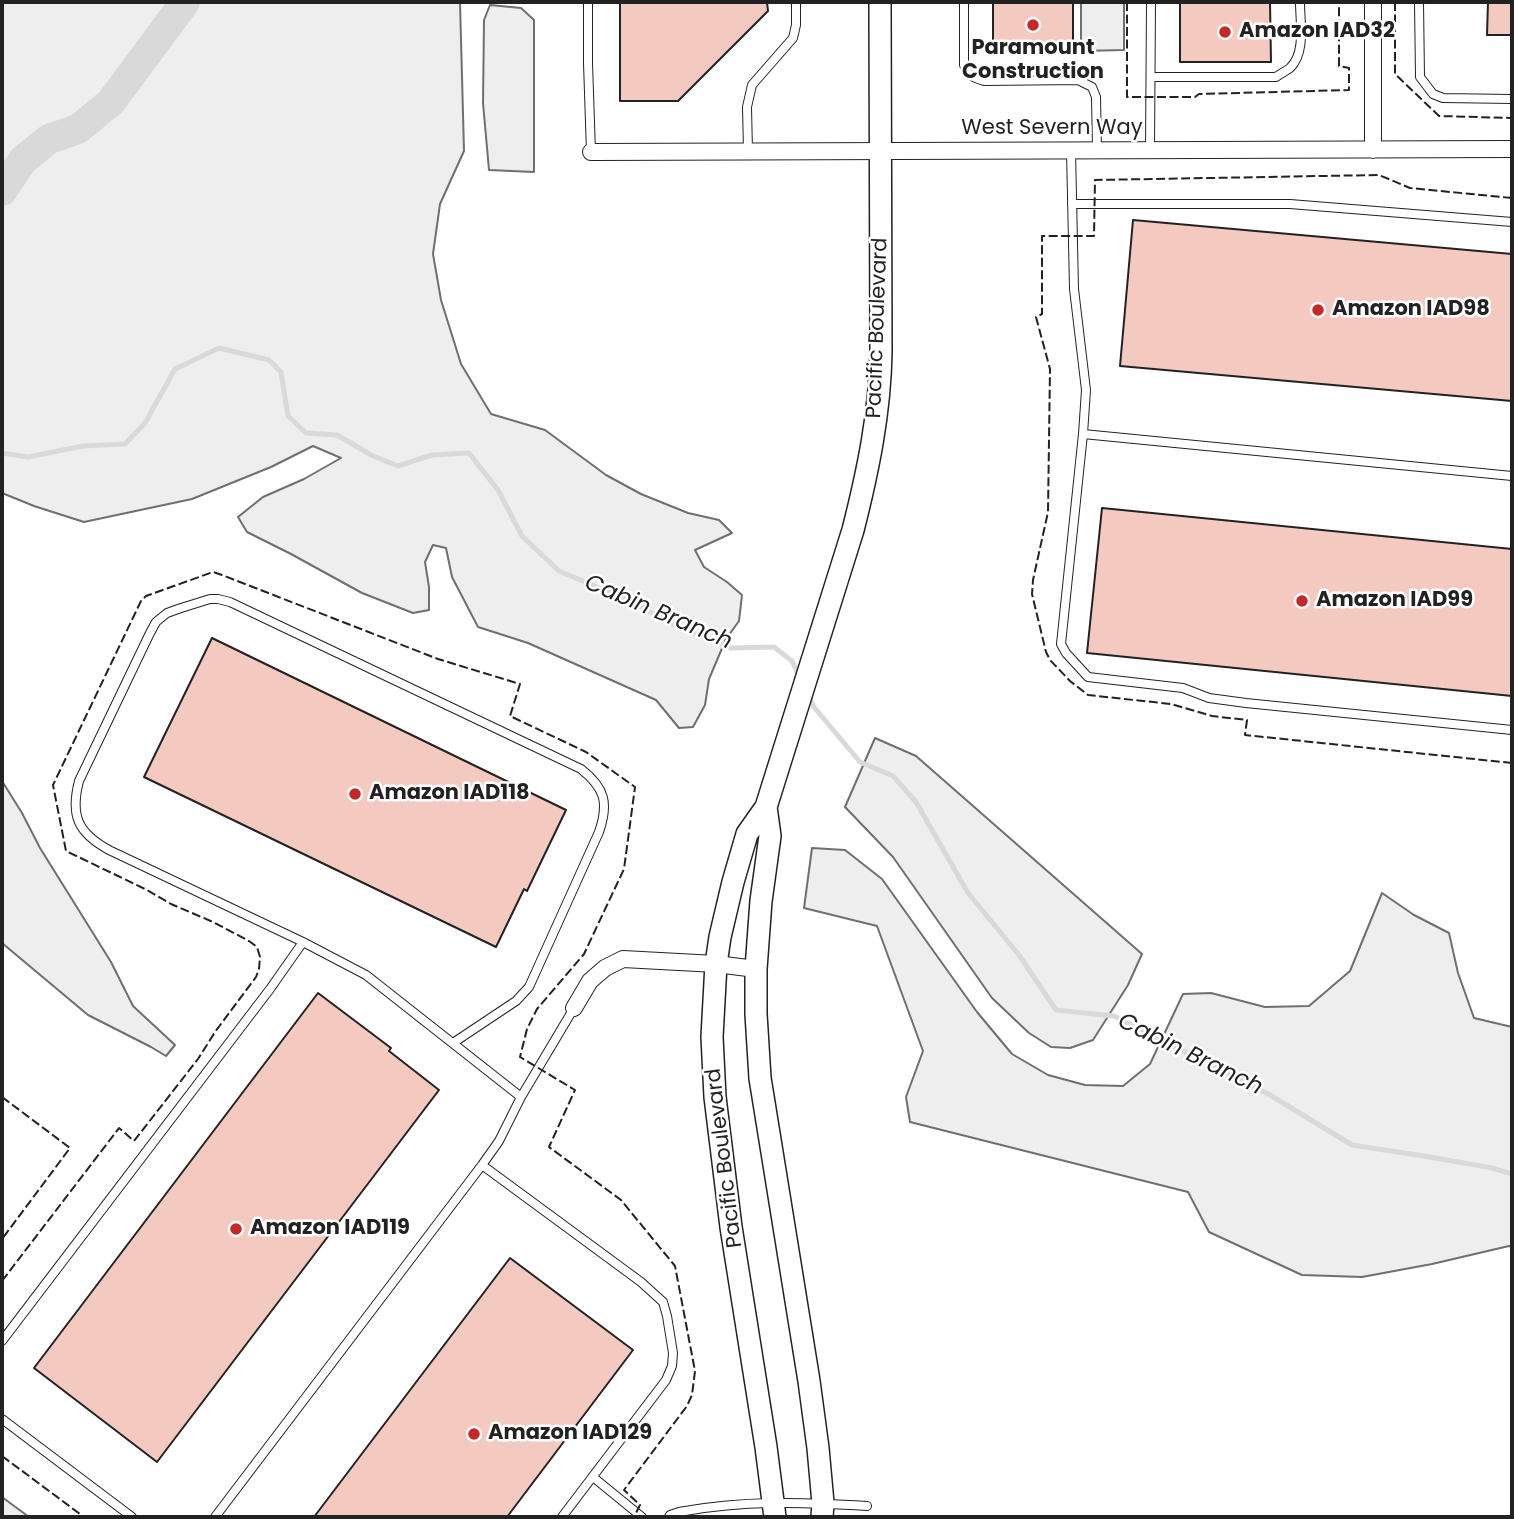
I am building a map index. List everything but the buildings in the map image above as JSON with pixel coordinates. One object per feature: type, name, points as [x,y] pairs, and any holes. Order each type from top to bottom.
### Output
[{"type":"main road","name":"Pacific Boulevard","points":[[774,1510],[731,1227],[715,1097],[712,1037],[716,964],[733,882],[747,834],[766,807],[852,530],[874,439],[881,375],[880,2]]},
{"type":"main road","name":"Pacific Boulevard","points":[[766,807],[770,836],[761,901],[756,969],[760,1078],[809,1381],[823,1510]]},
{"type":"street","points":[[1373,2],[1373,150]]},
{"type":"street","name":"West Severn Way","points":[[591,152],[1512,149]]},
{"type":"street","points":[[574,1009],[590,981],[623,959],[756,969]]},
{"type":"lane","points":[[588,2],[591,152]]},
{"type":"lane","points":[[747,151],[747,107],[752,85],[793,38],[796,2]]},
{"type":"lane","points":[[964,2],[964,65],[968,73],[975,79],[984,81],[1078,80],[1092,87],[1096,97],[1097,150]]},
{"type":"lane","points":[[1150,150],[1151,2]]},
{"type":"lane","points":[[1151,77],[1276,77],[1291,67],[1298,57],[1300,2]]},
{"type":"lane","points":[[1419,2],[1420,77],[1433,94],[1443,98],[1512,99]]},
{"type":"lane","points":[[1071,150],[1074,289],[1086,390],[1061,643],[1066,653],[1088,677],[1184,688],[1209,698],[1512,730]]},
{"type":"lane","points":[[1072,204],[1290,204],[1512,222]]},
{"type":"lane","points":[[1083,435],[1512,476]]},
{"type":"lane","points":[[453,1043],[516,1001],[529,988],[599,832],[604,817],[600,788],[581,769],[230,602],[218,598],[210,599],[167,613],[156,622],[150,632],[79,781],[75,796],[75,813],[83,832],[97,843],[366,975],[521,1097]]},
{"type":"lane","points":[[2,1341],[271,989],[303,942]]},
{"type":"lane","points":[[215,1517],[499,1141],[521,1097],[574,1009]]},
{"type":"lane","points":[[482,1165],[641,1282],[663,1302],[667,1316],[673,1353],[672,1366],[659,1391],[562,1517]]},
{"type":"lane","points":[[2,1419],[132,1517]]},
{"type":"lane","points":[[593,1476],[642,1517]]},
{"type":"lane","points":[[669,1517],[679,1511],[746,1503],[774,1510],[823,1510],[867,1506]]},
{"type":"shaded area","points":[[2,2],[460,2],[464,151],[440,204],[433,254],[441,300],[461,364],[491,414],[545,430],[606,475],[641,494],[688,513],[719,520],[732,533],[695,550],[704,567],[742,595],[739,621],[726,639],[709,679],[705,705],[693,727],[679,728],[656,700],[528,643],[478,627],[452,577],[446,548],[433,545],[425,562],[429,610],[413,613],[362,593],[247,532],[238,517],[263,497],[304,479],[341,458],[313,446],[271,467],[192,499],[84,522],[2,493]]},
{"type":"shaded area","points":[[1081,2],[1124,2],[1124,50],[1081,51]]},
{"type":"shaded area","points":[[490,5],[521,8],[534,20],[534,172],[489,170],[483,103],[484,20]]},
{"type":"shaded area","points":[[875,738],[916,756],[1142,954],[1128,985],[1093,1040],[1070,1048],[1051,1047],[1029,1033],[992,998],[893,857],[845,807]]},
{"type":"shaded area","points":[[2,781],[111,962],[133,1006],[175,1045],[166,1056],[88,1015],[2,943]]},
{"type":"shaded area","points":[[812,848],[845,850],[882,879],[977,1012],[1012,1054],[1048,1075],[1085,1085],[1123,1086],[1150,1064],[1183,994],[1211,993],[1265,1007],[1309,1006],[1350,971],[1382,893],[1414,915],[1449,933],[1458,973],[1474,1018],[1512,1027],[1512,1247],[1362,1277],[1302,1275],[1209,1232],[1188,1192],[910,1122],[906,1097],[923,1051],[877,926],[804,908]]},
{"type":"shaded area","points":[[2,1497],[29,1517],[2,1517]]},
{"type":"waterway","points":[[2,191],[23,160],[49,139],[78,129],[111,102],[185,2]]},
{"type":"waterway","name":"Cabin Branch","points":[[2,453],[28,457],[83,446],[125,444],[145,423],[175,369],[219,348],[269,360],[281,372],[288,416],[306,433],[337,435],[373,456],[398,466],[432,455],[469,453],[498,490],[522,536],[559,571],[628,600],[680,628],[731,648],[774,647],[792,661],[799,676]]},
{"type":"waterway","name":"Cabin Branch","points":[[808,695],[814,707],[860,762],[893,776],[916,802],[968,893],[1019,955],[1056,1010],[1114,1016],[1270,1095],[1352,1145],[1492,1168],[1512,1174]]},
{"type":"fence","points":[[1127,2],[1127,97],[1195,97],[1199,94],[1349,90],[1349,68],[1339,66],[1339,2]]},
{"type":"fence","points":[[1395,2],[1395,74],[1439,116],[1512,118]]},
{"type":"fence","points":[[1512,198],[1410,188],[1379,175],[1095,180],[1094,236],[1042,236],[1042,314],[1036,317],[1050,369],[1048,512],[1032,594],[1050,660],[1088,695],[1171,704],[1212,716],[1247,720],[1245,735],[1512,763]]},
{"type":"fence","points":[[2,1281],[119,1128],[134,1141],[198,1059],[259,969],[257,947],[249,941],[66,851],[53,785],[141,601],[146,596],[213,572],[438,659],[520,684],[510,716],[586,752],[635,787],[624,869],[584,954],[537,1009],[527,1029],[520,1057],[575,1090],[549,1147],[621,1200],[675,1266],[695,1371],[692,1395],[687,1406],[624,1490],[640,1505],[634,1517]]},
{"type":"fence","points":[[2,1097],[70,1148],[2,1239]]},
{"type":"fence","points":[[2,1456],[84,1517]]},
{"type":"place","name":"Paramount Construction","points":[[1033,25]]},
{"type":"place","name":"Amazon IAD32","points":[[1225,32]]},
{"type":"place","name":"Amazon IAD98","points":[[1318,310]]},
{"type":"place","name":"Amazon IAD99","points":[[1302,601]]},
{"type":"place","name":"Amazon IAD118","points":[[355,794]]},
{"type":"place","name":"Amazon IAD119","points":[[236,1229]]},
{"type":"place","name":"Amazon IAD129","points":[[474,1434]]}]
